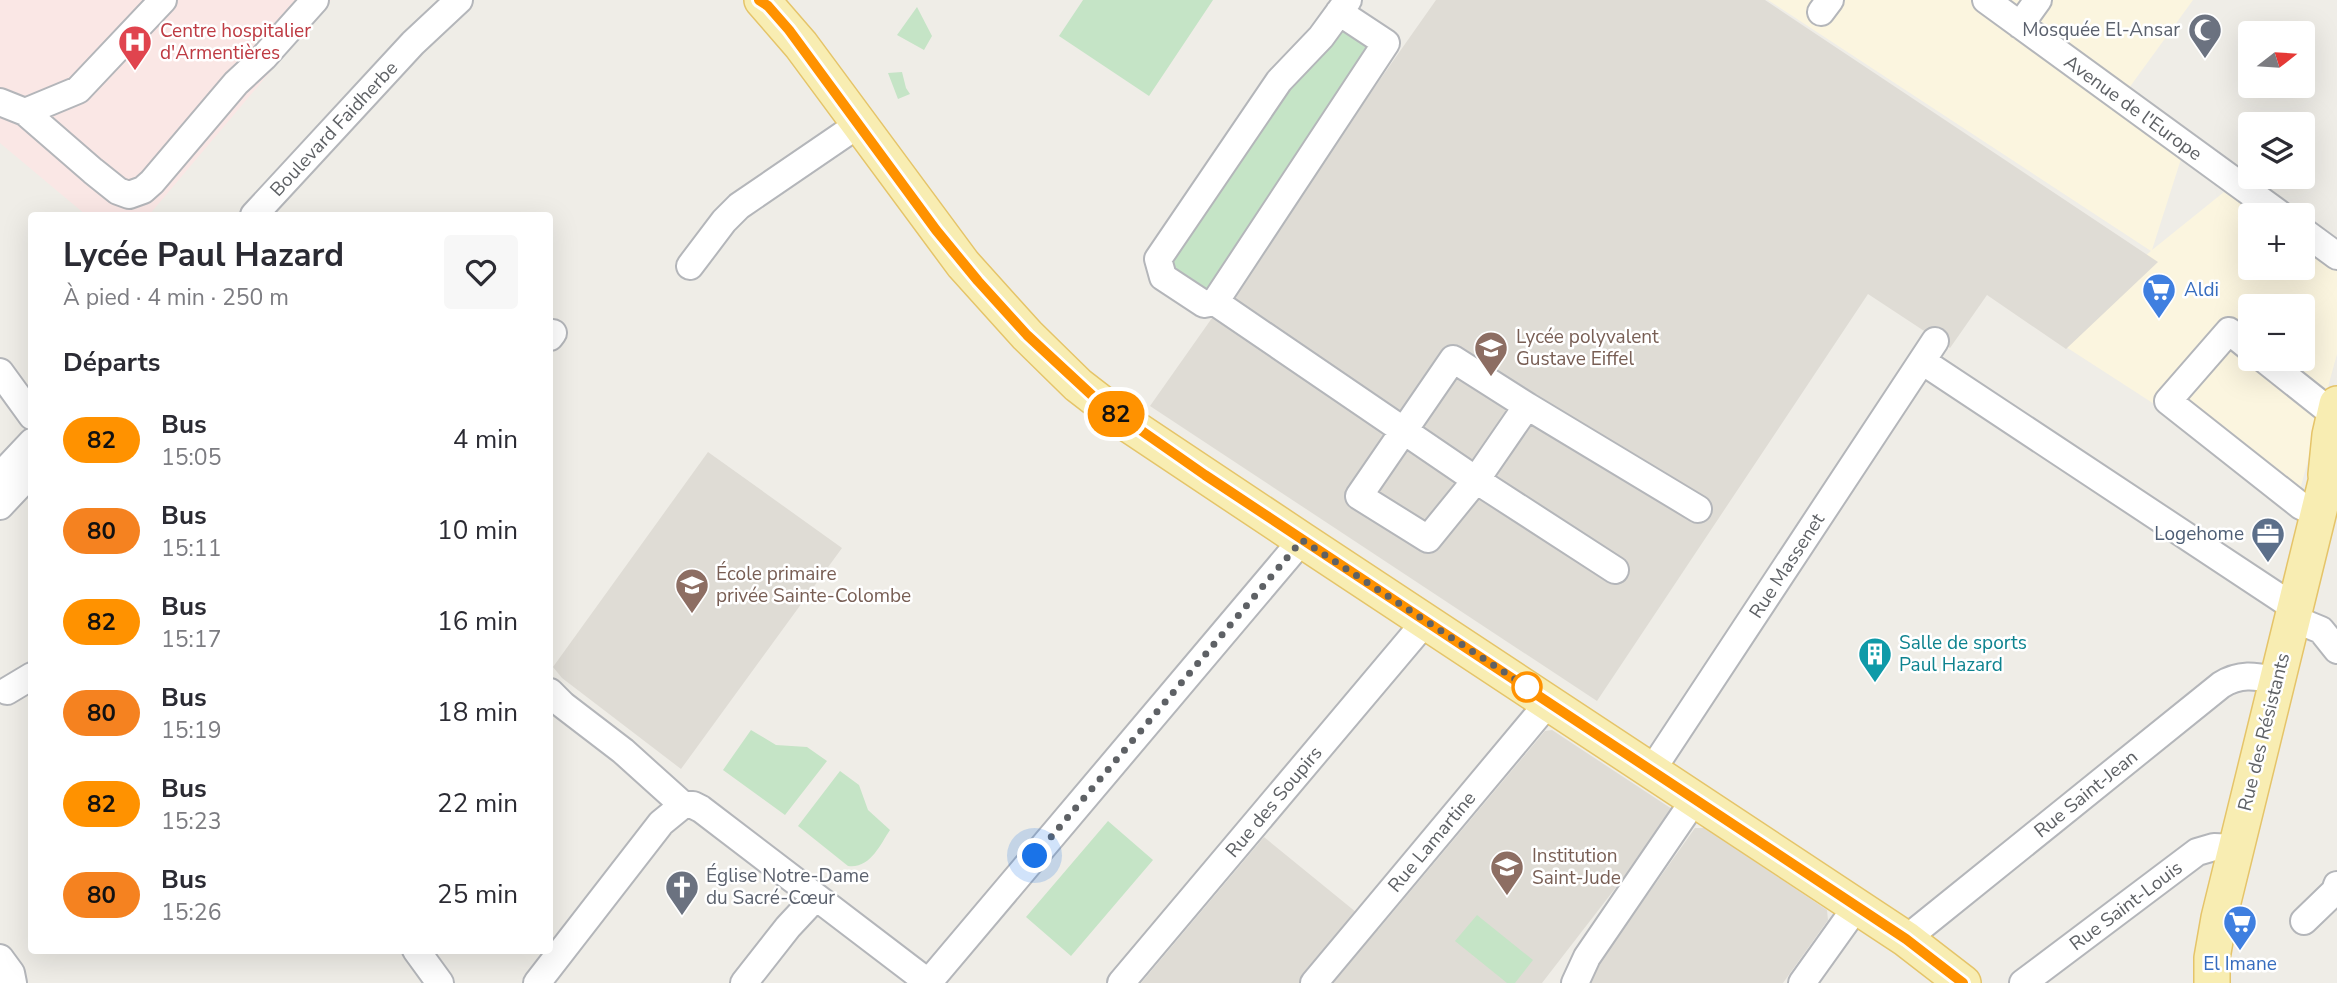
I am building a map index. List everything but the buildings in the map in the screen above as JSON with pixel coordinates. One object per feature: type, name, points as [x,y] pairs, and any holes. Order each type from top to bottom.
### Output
[{"type":"main road","points":[[763,2],[801,45],[963,264],[1059,367],[1131,426],[1857,906],[1963,983]]},
{"type":"main road","name":"Rue des Résistants","points":[[2212,983],[2214,946],[2236,848],[2327,483],[2330,435],[2336,412]]},
{"type":"street","points":[[25,111],[78,90],[163,0]]},
{"type":"street","points":[[0,102],[25,111],[93,171],[118,191],[129,195],[143,190],[152,182],[236,83],[264,57],[314,0]]},
{"type":"street","name":"Boulevard Faidherbe","points":[[413,43],[446,0]]},
{"type":"street","name":"Boulevard Faidherbe","points":[[257,212],[413,43],[459,0]]},
{"type":"street","name":"Avenue de l'Europe","points":[[1986,0],[2265,203]]},
{"type":"street","points":[[2020,25],[2038,0]]},
{"type":"street","points":[[1343,6],[1385,43],[1215,302],[1205,304],[1163,277],[1158,259],[1279,81],[1321,37],[1343,6]]},
{"type":"street","points":[[690,266],[724,221],[739,206],[859,124]]},
{"type":"street","points":[[2315,240],[2337,256]]},
{"type":"street","points":[[1215,302],[1476,480],[1615,570]]},
{"type":"street","points":[[2238,338],[2229,331],[2168,401],[2301,506],[2327,483]]},
{"type":"street","name":"Rue Massenet","points":[[1652,770],[1928,351],[2293,613],[2322,630],[2337,650]]},
{"type":"street","points":[[1527,406],[1476,480],[1428,539],[1359,496],[1454,359],[1698,509]]},
{"type":"street","points":[[2280,371],[2336,412]]},
{"type":"street","points":[[0,372],[28,410]]},
{"type":"street","points":[[0,476],[28,446]]},
{"type":"street","points":[[0,506],[28,476]]},
{"type":"street","points":[[537,983],[661,823],[683,806],[693,805],[929,983],[1302,540]]},
{"type":"street","name":"Rue des Soupirs","points":[[1121,983],[1426,621]]},
{"type":"street","name":"Rue Saint-Jean","points":[[1906,939],[2221,685],[2234,678],[2247,676],[2277,680]]},
{"type":"street","points":[[7,691],[28,678]]},
{"type":"street","points":[[553,695],[624,751],[683,806]]},
{"type":"street","name":"Rue Lamartine","points":[[1314,983],[1549,702]]},
{"type":"street","points":[[1575,983],[1587,957],[1695,799]]},
{"type":"street","name":"Rue Saint-Louis","points":[[2023,983],[2197,852],[2214,847],[2236,848]]},
{"type":"street","points":[[2304,921],[2335,891],[2337,885]]},
{"type":"street","points":[[744,983],[788,927],[816,897]]},
{"type":"street","points":[[1802,983],[1857,906]]},
{"type":"street","points":[[419,954],[440,983]]},
{"type":"street","points":[[0,958],[13,983]]},
{"type":"shaded area","name":"Centre hospitalier d'Armentières","points":[[0,0],[331,0],[152,212],[82,212],[0,143]]},
{"type":"shaded area","name":"Lycée polyvalent Gustave Eiffel","points":[[1436,0],[1765,0],[2158,262],[2066,349],[1987,295],[1950,348],[1868,294],[1597,701],[1150,406]]},
{"type":"shaded area","points":[[1768,0],[2193,0],[2129,88],[2188,137],[2152,250],[2224,192],[2241,203],[2238,203],[2238,280],[2315,280],[2315,252],[2337,270],[2337,354],[2298,497],[2049,336],[2151,251]]},
{"type":"shaded area","name":"École primaire privée Sainte-Colombe","points":[[708,452],[842,548],[681,769],[562,678],[553,667]]},
{"type":"shaded area","name":"Institution Saint-Jude","points":[[1552,730],[1675,811],[1542,983],[1141,983],[1264,837],[1378,930],[1545,731]]},
{"type":"shaded area","points":[[1695,828],[1705,828],[1827,910],[1828,920],[1783,983],[1585,983]]},
{"type":"green space","points":[[1083,0],[1213,0],[1149,96],[1059,36]]},
{"type":"green space","points":[[917,7],[932,36],[924,50],[897,35]]},
{"type":"green space","points":[[1341,22],[1364,38],[1367,53],[1212,289],[1202,293],[1173,277],[1170,259],[1288,83]]},
{"type":"green space","points":[[902,72],[910,94],[898,99],[888,73]]},
{"type":"green space","points":[[751,730],[776,745],[807,747],[827,761],[785,815],[723,770]]},
{"type":"green space","points":[[840,771],[859,785],[868,810],[890,830],[874,855],[856,866],[848,866],[798,826]]},
{"type":"green space","points":[[1108,821],[1153,860],[1071,956],[1026,917]]},
{"type":"green space","points":[[1477,915],[1533,960],[1515,983],[1507,983],[1455,941]]},
{"type":"bus line","name":"82","points":[[759,0],[768,6],[801,45],[963,264],[1044,353],[1078,385],[1131,426],[1906,939],[1963,983]]},
{"type":"place","name":"Mosquée El-Ansar","points":[[2205,60]]},
{"type":"place","name":"Centre hospitalier d'Armentières","points":[[135,72]]},
{"type":"place","name":"Aldi","points":[[2159,320]]},
{"type":"place","name":"Lycée polyvalent Gustave Eiffel","points":[[1491,378]]},
{"type":"place","name":"Logehome","points":[[2268,564]]},
{"type":"place","name":"École primaire privée Sainte-Colombe","points":[[692,615]]},
{"type":"place","name":"Salle de sports Paul Hazard","points":[[1875,684]]},
{"type":"place","name":"Institution Saint-Jude","points":[[1507,897]]},
{"type":"place","name":"Église Notre-Dame du Sacré-Cœur","points":[[682,917]]},
{"type":"place","name":"El Imane","points":[[2240,952]]},
{"type":"route","points":[[1035,856],[1302,540],[1527,687]]}]
